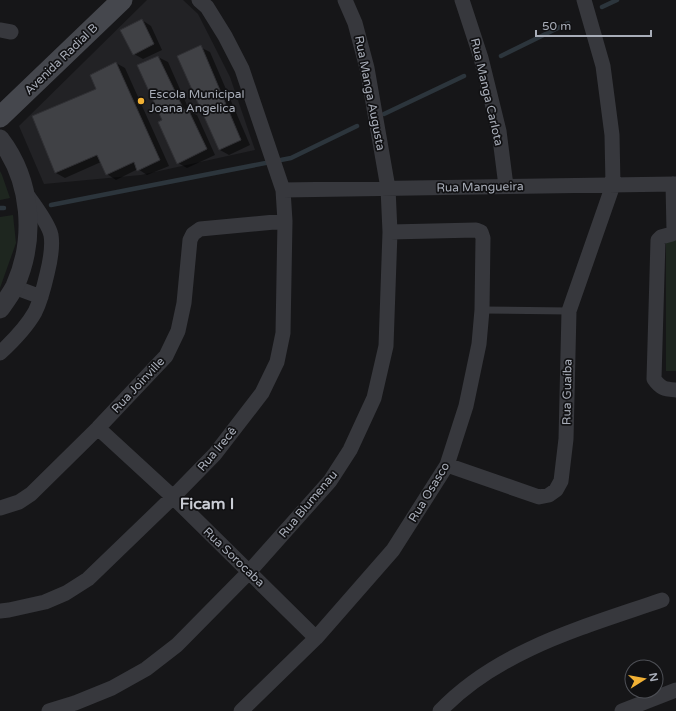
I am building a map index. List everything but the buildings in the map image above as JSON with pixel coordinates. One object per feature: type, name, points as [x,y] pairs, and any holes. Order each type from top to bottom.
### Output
[{"type":"main road","name":"Avenida Radial B","points":[[0,118],[122,0]]},
{"type":"street","name":"Rua Irecê","points":[[0,611],[45,602],[66,593],[88,579],[174,498],[215,454],[262,393],[277,362],[283,333],[285,221],[283,190],[242,69],[226,36],[207,7],[199,0]]},
{"type":"street","name":"Rua Manga Augusta","points":[[345,0],[356,23],[367,68],[388,188]]},
{"type":"street","name":"Rua Manga Carlota","points":[[462,0],[481,58],[499,131],[506,186]]},
{"type":"street","points":[[584,0],[603,66],[612,135],[613,184]]},
{"type":"street","points":[[0,139],[17,168],[25,191],[29,223],[25,256],[14,287],[0,309]]},
{"type":"street","name":"Rua Guaíba","points":[[448,465],[539,497],[549,495],[556,490],[561,481],[566,439],[569,311],[613,184]]},
{"type":"street","name":"Rua Mangueira","points":[[283,190],[675,184]]},
{"type":"street","points":[[675,184],[674,231],[672,234],[661,237],[658,240],[654,379],[658,385],[666,389],[676,390]]},
{"type":"street","name":"Rua Blumenau","points":[[49,711],[75,703],[112,688],[146,669],[177,645],[249,572],[330,482],[350,450],[374,398],[386,346],[390,232],[388,188]]},
{"type":"street","points":[[0,354],[20,334],[35,312],[41,297],[52,250],[51,234],[45,220],[25,191]]},
{"type":"street","name":"Rua Joinville","points":[[0,508],[20,502],[31,494],[98,428],[166,356],[178,331],[184,302],[190,240],[193,234],[200,229],[285,221]]},
{"type":"street","name":"Rua Osasco","points":[[240,711],[316,638],[393,550],[448,465],[466,406],[479,344],[482,310],[483,238],[481,232],[476,230],[390,232]]},
{"type":"street","points":[[14,287],[41,297]]},
{"type":"street","name":"Rua Sorocaba","points":[[98,428],[174,498],[316,638]]},
{"type":"street","points":[[440,711],[480,677],[517,655],[564,634],[662,600]]},
{"type":"street","points":[[622,711],[676,690]]},
{"type":"lane","points":[[482,310],[569,311]]},
{"type":"shaded area","name":"Escola Municipal Joana Angelica","points":[[147,0],[183,0],[198,14],[230,77],[255,150],[141,175],[44,184],[19,126]]},
{"type":"shaded area","points":[[0,171],[10,198],[0,200]]},
{"type":"shaded area","points":[[13,215],[16,243],[0,288],[0,217]]},
{"type":"shaded area","points":[[676,235],[676,371],[666,371],[666,236]]},
{"type":"waterway","points":[[602,7],[617,0]]},
{"type":"waterway","points":[[501,56],[568,23]]},
{"type":"waterway","points":[[384,114],[464,76]]},
{"type":"waterway","points":[[51,205],[291,158],[357,126]]},
{"type":"place","name":"Escola Municipal Joana Angelica","points":[[141,101]]},
{"type":"district","name":"Ficam I","points":[[207,504]]}]
